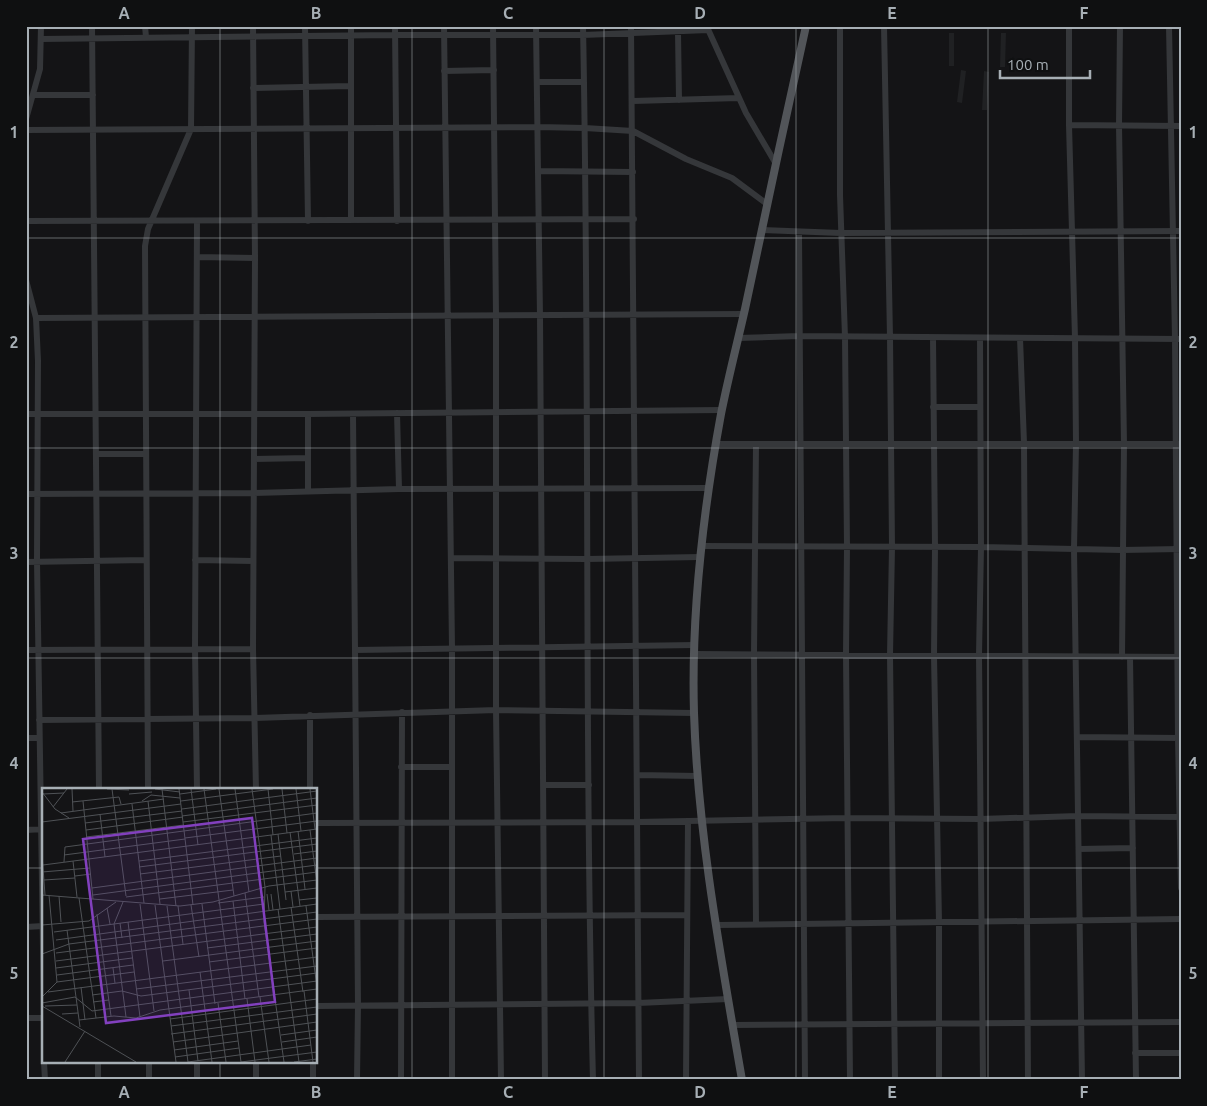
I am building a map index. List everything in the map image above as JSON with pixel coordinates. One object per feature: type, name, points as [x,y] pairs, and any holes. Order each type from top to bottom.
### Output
[{"type":"main road","points":[[742,1080],[702,822],[698,776],[694,713],[695,645],[700,557],[722,410],[806,26]]},
{"type":"street","points":[[26,119],[40,69],[41,26]]},
{"type":"street","points":[[92,26],[99,788]]},
{"type":"street","points":[[145,26],[146,37]]},
{"type":"street","points":[[148,788],[145,246],[146,236],[191,129],[192,26]]},
{"type":"street","points":[[253,26],[255,221],[253,649],[256,788]]},
{"type":"street","points":[[306,26],[308,220]]},
{"type":"street","points":[[351,26],[351,220]]},
{"type":"street","points":[[395,26],[397,221]]},
{"type":"street","points":[[444,26],[451,489],[452,1080]]},
{"type":"street","points":[[493,26],[496,316],[496,710],[501,1080]]},
{"type":"street","points":[[536,26],[541,412],[545,1080]]},
{"type":"street","points":[[583,26],[588,412],[589,822],[593,1080]]},
{"type":"street","points":[[631,26],[634,218],[639,1080]]},
{"type":"street","points":[[840,26],[847,547],[846,654],[850,1080]]},
{"type":"street","points":[[884,26],[890,337],[892,547],[890,655],[895,1080]]},
{"type":"street","points":[[1069,26],[1069,125],[1075,338],[1076,444],[1074,549],[1082,1080]]},
{"type":"street","points":[[1120,26],[1119,125],[1124,444],[1122,657]]},
{"type":"street","points":[[1169,26],[1173,231],[1178,339],[1181,888]]},
{"type":"street","points":[[41,39],[583,35],[678,32],[707,28],[739,98],[776,164]]},
{"type":"street","points":[[678,32],[679,100]]},
{"type":"street","points":[[444,71],[494,70]]},
{"type":"street","points":[[538,82],[584,82]]},
{"type":"street","points":[[254,88],[350,86]]},
{"type":"street","points":[[33,95],[93,95]]},
{"type":"street","points":[[633,101],[739,98]]},
{"type":"street","points":[[1069,125],[1181,126]]},
{"type":"street","points":[[26,130],[351,128],[585,128],[633,130],[686,159],[732,178],[767,204]]},
{"type":"street","points":[[538,171],[633,172]]},
{"type":"street","points":[[26,221],[397,221],[634,218]]},
{"type":"street","points":[[197,788],[195,560],[198,221]]},
{"type":"street","points":[[762,230],[799,232],[1181,231]]},
{"type":"street","points":[[799,232],[805,1080]]},
{"type":"street","points":[[197,257],[255,258]]},
{"type":"street","points":[[26,280],[36,318],[38,361],[37,562],[42,829],[26,830]]},
{"type":"street","points":[[36,318],[744,314]]},
{"type":"street","points":[[738,338],[799,336],[1178,339]]},
{"type":"street","points":[[933,338],[934,656],[939,922],[939,1080]]},
{"type":"street","points":[[980,338],[981,547],[979,655],[984,1023],[983,1080]]},
{"type":"street","points":[[1020,338],[1024,443],[1028,1080]]},
{"type":"street","points":[[933,407],[980,407]]},
{"type":"street","points":[[26,414],[353,414],[722,410]]},
{"type":"street","points":[[397,413],[399,489]]},
{"type":"street","points":[[308,414],[308,491]]},
{"type":"street","points":[[353,414],[357,1080]]},
{"type":"street","points":[[716,444],[1178,444]]},
{"type":"street","points":[[756,444],[754,654],[756,924]]},
{"type":"street","points":[[96,454],[146,454]]},
{"type":"street","points":[[254,459],[308,458]]},
{"type":"street","points":[[26,494],[253,493],[354,489],[709,488]]},
{"type":"street","points":[[701,546],[1179,549]]},
{"type":"street","points":[[451,558],[588,559],[700,557]]},
{"type":"street","points":[[26,562],[146,560]]},
{"type":"street","points":[[195,560],[253,562]]},
{"type":"street","points":[[355,650],[695,645]]},
{"type":"street","points":[[26,650],[253,649]]},
{"type":"street","points":[[695,654],[1179,657]]},
{"type":"street","points":[[1130,657],[1136,1080]]},
{"type":"street","points":[[39,720],[255,718],[496,710],[694,713]]},
{"type":"street","points":[[401,1080],[402,712]]},
{"type":"street","points":[[310,716],[310,788]]},
{"type":"street","points":[[1076,737],[1179,738]]},
{"type":"street","points":[[26,738],[39,738]]},
{"type":"street","points":[[401,767],[452,767]]},
{"type":"street","points":[[637,775],[698,776]]},
{"type":"street","points":[[543,785],[589,785]]},
{"type":"street","points":[[318,823],[702,822],[803,818],[980,819],[1078,816],[1180,817]]},
{"type":"street","points":[[686,1080],[688,821]]},
{"type":"street","points":[[1079,849],[1133,848]]},
{"type":"street","points":[[318,917],[544,914],[687,915]]},
{"type":"street","points":[[717,925],[804,922],[1181,919]]},
{"type":"street","points":[[26,927],[42,926]]},
{"type":"street","points":[[318,1006],[591,1004],[728,999]]},
{"type":"street","points":[[26,1018],[42,1016]]},
{"type":"street","points":[[733,1025],[1181,1022]]},
{"type":"street","points":[[1136,1053],[1181,1053]]},
{"type":"street","points":[[44,1064],[45,1080]]},
{"type":"street","points":[[98,1064],[98,1080]]},
{"type":"street","points":[[149,1064],[149,1080]]},
{"type":"street","points":[[197,1064],[197,1080]]},
{"type":"street","points":[[256,1064],[256,1080]]},
{"type":"street","points":[[313,1064],[313,1080]]},
{"type":"shaded area","points":[[949,33],[954,33],[954,66],[949,66]]},
{"type":"shaded area","points":[[1001,33],[1006,33],[1005,67],[1000,67]]},
{"type":"shaded area","points":[[961,70],[966,71],[962,103],[957,102]]},
{"type":"shaded area","points":[[984,71],[989,72],[987,110],[982,110]]}]
